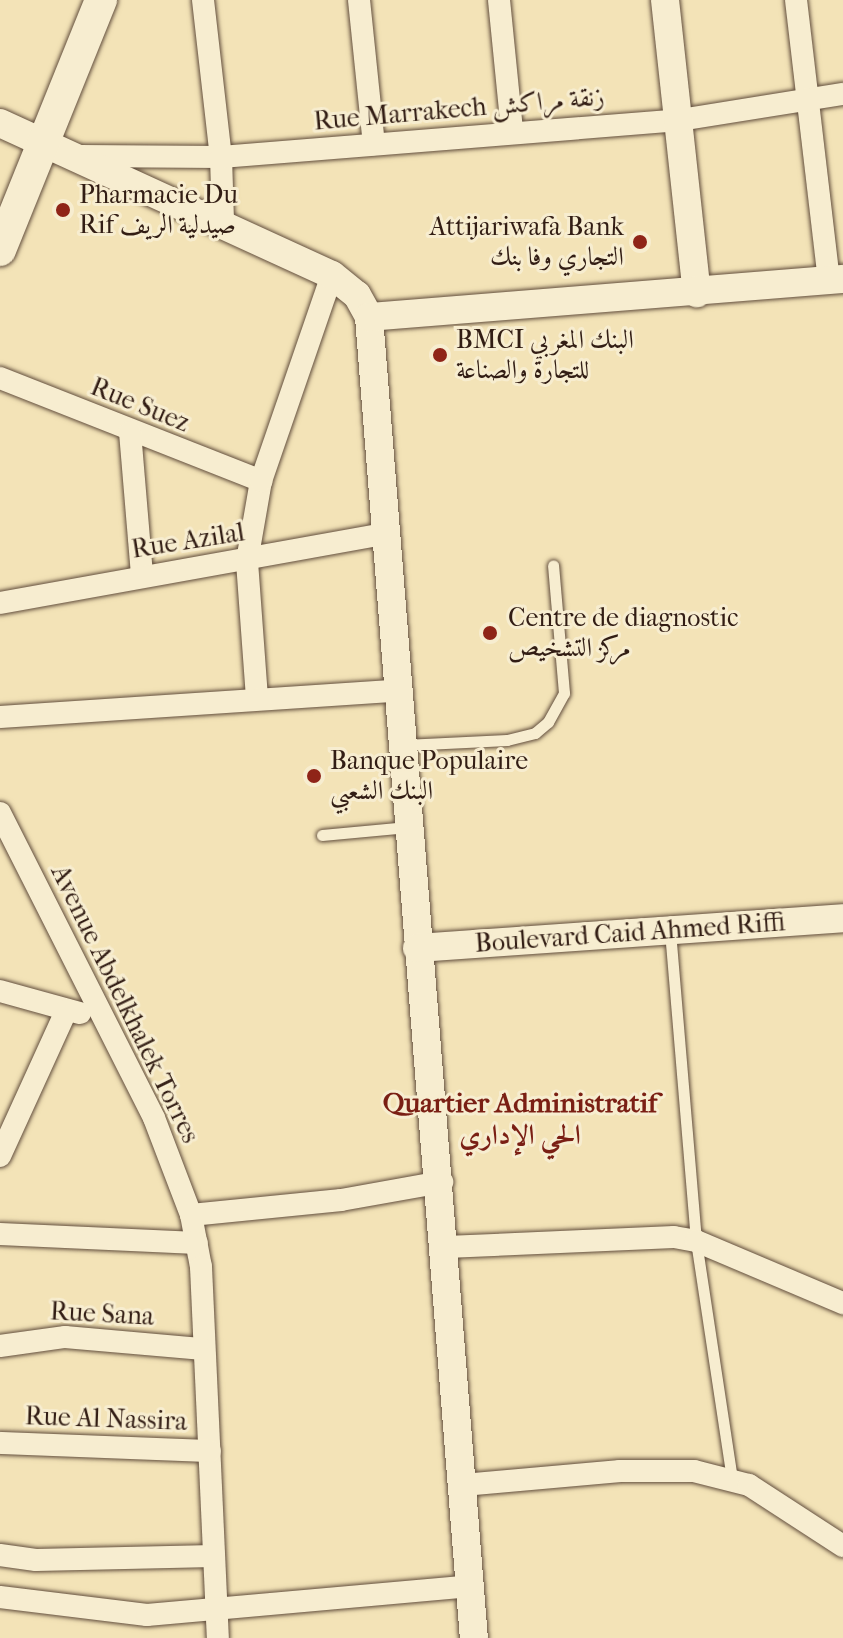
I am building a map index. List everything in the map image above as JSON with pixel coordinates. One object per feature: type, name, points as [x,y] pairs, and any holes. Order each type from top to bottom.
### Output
[{"type":"main road","points":[[0,250],[47,143],[101,0]]},
{"type":"street","points":[[203,0],[221,157],[223,222]]},
{"type":"street","points":[[359,0],[374,144]]},
{"type":"street","points":[[499,0],[512,130]]},
{"type":"street","points":[[665,0],[697,293]]},
{"type":"street","points":[[369,317],[836,280],[806,98],[796,0]]},
{"type":"street","name":"Rue Marrakech زنقة مراكش","points":[[78,156],[221,157],[512,130],[680,120],[843,94]]},
{"type":"street","points":[[0,123],[223,222],[332,275],[357,295],[369,317],[395,691],[417,948],[442,1182],[474,1638]]},
{"type":"street","points":[[257,698],[247,561],[261,481],[332,275]]},
{"type":"street","name":"Rue Suez","points":[[0,378],[130,432],[261,481]]},
{"type":"street","points":[[130,432],[142,576]]},
{"type":"street","name":"Rue Azilal","points":[[0,603],[384,534]]},
{"type":"street","points":[[0,717],[395,691]]},
{"type":"street","name":"Avenue Abdelkhalek Torres","points":[[0,813],[154,1118],[191,1215],[197,1243],[218,1638]]},
{"type":"street","name":"Boulevard Caid Ahmed Riffi","points":[[417,948],[843,918]]},
{"type":"street","points":[[0,991],[66,1011],[100,1015]]},
{"type":"street","points":[[0,1156],[5,1132],[66,1011]]},
{"type":"street","points":[[191,1215],[341,1200],[442,1182]]},
{"type":"street","points":[[0,1234],[197,1243]]},
{"type":"street","points":[[446,1247],[674,1237],[696,1241],[843,1303]]},
{"type":"street","name":"Rue Sana","points":[[0,1346],[65,1337],[203,1349]]},
{"type":"street","name":"Rue Al Nassira","points":[[0,1443],[210,1451]]},
{"type":"street","points":[[463,1485],[620,1471],[694,1471],[732,1478],[843,1546]]},
{"type":"street","points":[[0,1555],[36,1560],[214,1556]]},
{"type":"street","points":[[0,1597],[147,1615],[215,1606],[471,1586]]},
{"type":"lane","points":[[402,745],[507,740],[535,733],[548,722],[564,693],[553,565]]},
{"type":"lane","points":[[322,835],[408,827]]},
{"type":"lane","points":[[670,930],[696,1241],[732,1478]]},
{"type":"place","name":"Pharmacie Du Rif صيدلية الريف","points":[[63,210]]},
{"type":"place","name":"Attijariwafa Bank التجاري وفا بنك","points":[[640,242]]},
{"type":"place","name":"BMCI البنك المغربي للتجارة والصناعة","points":[[440,355]]},
{"type":"place","name":"Centre de diagnostic مركز التشخيص","points":[[490,633]]},
{"type":"place","name":"Banque Populaire البنك الشعبي","points":[[314,776]]},
{"type":"district","name":"Quartier Administratif الحي الإداري","points":[[520,1119]]}]
